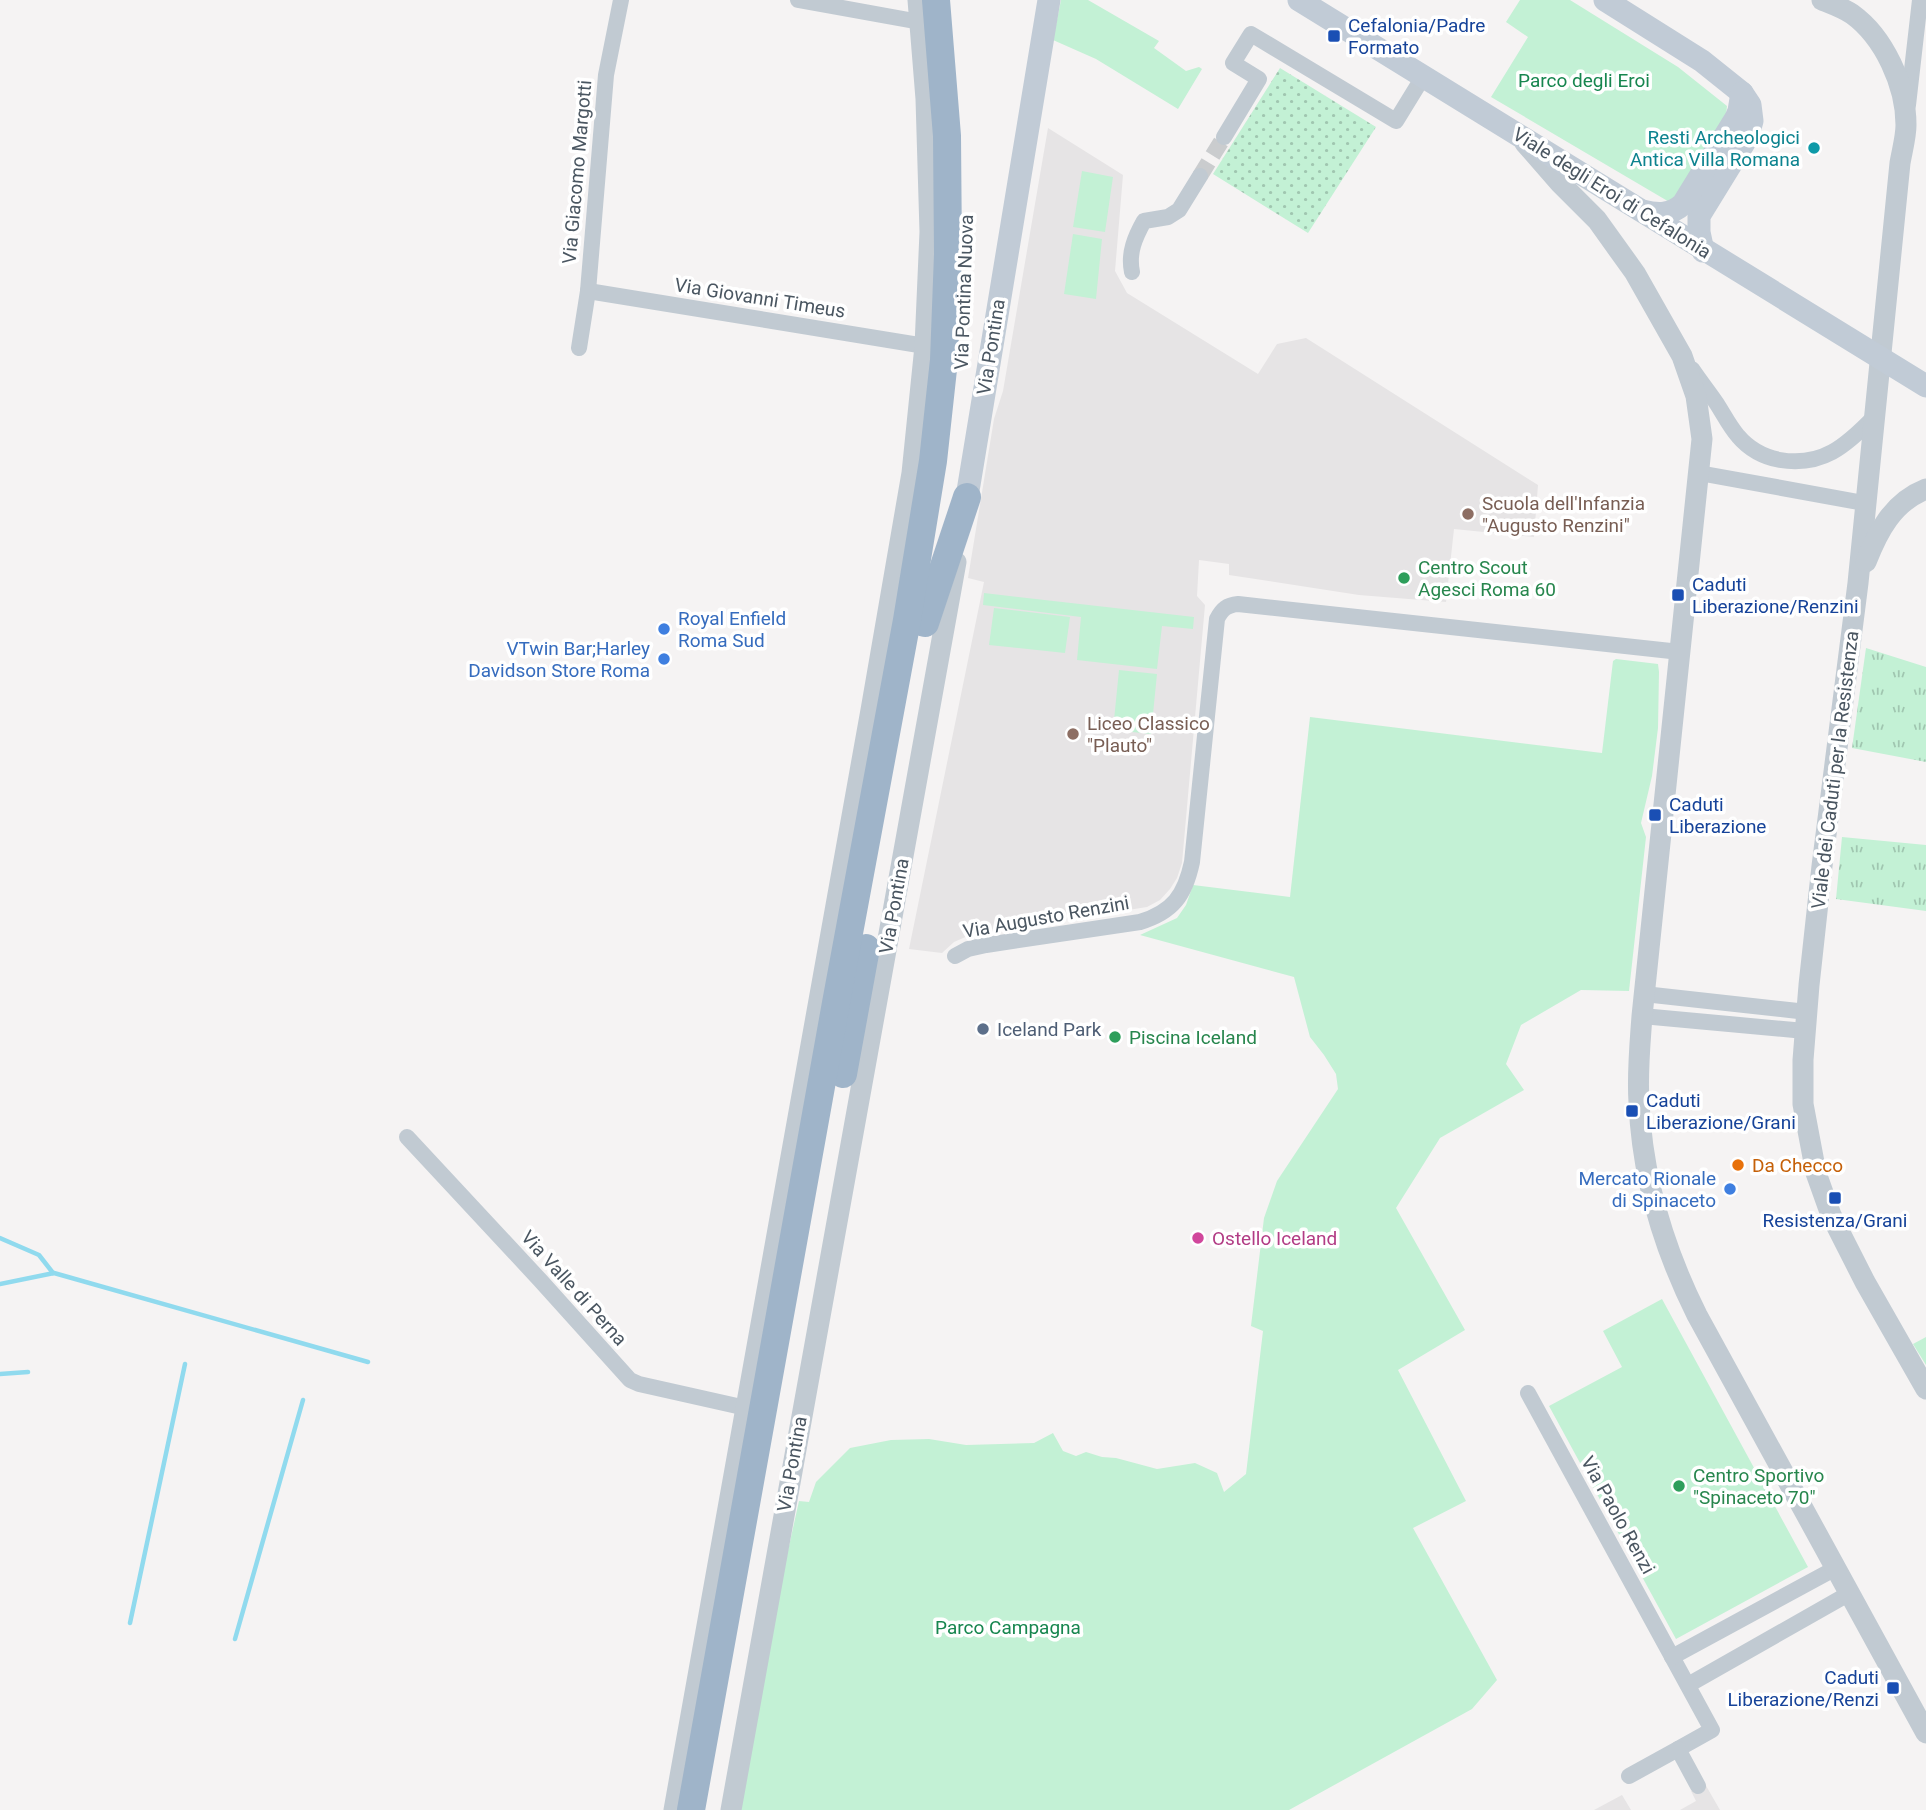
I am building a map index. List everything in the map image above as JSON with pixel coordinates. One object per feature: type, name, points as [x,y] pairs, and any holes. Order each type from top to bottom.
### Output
[{"type":"highway","name":"Via Pontina Nuova","points":[[916,622],[952,467],[964,361],[966,142],[955,0]]},
{"type":"highway","name":"Via Pontina Nuova","points":[[916,622],[944,360],[948,254],[947,136],[928,11]]},
{"type":"highway","points":[[916,622],[967,497]]},
{"type":"highway","name":"Via Pontina","points":[[691,1810],[836,1003],[916,622]]},
{"type":"highway","name":"Via Pontina","points":[[710,1810],[916,622]]},
{"type":"main road","name":"Via Pontina","points":[[967,497],[1049,0]]},
{"type":"main road","name":"Viale degli Eroi di Cefalonia","points":[[1298,0],[1926,386]]},
{"type":"main road","points":[[1605,0],[1702,61],[1742,93],[1750,105],[1752,121],[1742,146],[1699,216],[1699,236],[1703,250]]},
{"type":"main road","points":[[1633,207],[1660,214],[1675,211],[1683,204],[1738,115],[1742,93]]},
{"type":"street","name":"Via Giacomo Margotti","points":[[579,348],[588,291],[606,75],[621,0]]},
{"type":"street","points":[[798,0],[928,11]]},
{"type":"street","points":[[674,1810],[904,522],[916,438],[929,290],[930,200],[928,11],[918,0]]},
{"type":"street","name":"Viale dei Caduti per la Resistenza","points":[[1822,0],[1850,13],[1864,25],[1887,54],[1902,95],[1906,125]]},
{"type":"street","points":[[1922,0],[1926,12]]},
{"type":"street","name":"Viale dei Caduti per la Resistenza","points":[[1922,0],[1900,163],[1857,583],[1822,866],[1806,1021],[1803,1104],[1816,1172],[1831,1215],[1849,1253],[1926,1389]]},
{"type":"street","points":[[1224,137],[1259,79],[1233,63],[1251,34],[1396,121],[1423,77]]},
{"type":"street","points":[[1516,133],[1560,183],[1598,220],[1634,274],[1682,356],[1739,438],[1754,450],[1770,458],[1808,462],[1826,456],[1850,440],[1874,417]]},
{"type":"street","points":[[1132,272],[1133,242],[1144,221],[1168,216],[1179,210],[1200,176]]},
{"type":"street","name":"Via Giovanni Timeus","points":[[588,291],[925,346]]},
{"type":"street","points":[[1682,356],[1696,396],[1703,439],[1643,1005],[1639,1091],[1641,1134],[1653,1199],[1667,1244],[1697,1315],[1926,1733]]},
{"type":"street","points":[[1699,473],[1864,503]]},
{"type":"street","points":[[1857,583],[1874,539],[1884,523],[1907,499],[1926,489]]},
{"type":"street","name":"Via Pontina","points":[[731,1810],[967,497]]},
{"type":"street","name":"Via Augusto Renzini","points":[[955,956],[968,949],[986,945],[1155,918],[1170,909],[1182,894],[1192,862],[1217,619],[1220,612],[1228,606],[1238,604],[1680,652]]},
{"type":"street","points":[[1643,1005],[1806,1021]]},
{"type":"street","name":"Via Valle di Perna","points":[[407,1137],[628,1379],[639,1384],[746,1408]]},
{"type":"street","name":"Via Paolo Renzi","points":[[1528,1393],[1712,1730],[1629,1776]]},
{"type":"street","points":[[1672,1657],[1836,1568]]},
{"type":"street","points":[[1688,1685],[1850,1593]]},
{"type":"street","points":[[1678,1749],[1699,1786]]},
{"type":"shaded area","points":[[1048,128],[1123,175],[1115,271],[1127,293],[1258,374],[1277,344],[1306,338],[1538,485],[1534,537],[1454,529],[1446,602],[1359,595],[1229,575],[1229,564],[1199,560],[1197,596],[1205,605],[1182,863],[1170,889],[1160,900],[1147,907],[970,935],[954,942],[942,953],[909,949],[984,582],[968,578],[994,419],[1003,391]]},
{"type":"shaded area","points":[[1705,1784],[1720,1810],[1680,1810],[1696,1801],[1691,1791]]},
{"type":"shaded area","points":[[1622,1795],[1631,1810],[1594,1810]]},
{"type":"green space","points":[[1061,0],[1088,0],[1159,41],[1154,48],[1186,71],[1199,67],[1202,69],[1178,109],[1096,59],[1053,40]]},
{"type":"green space","name":"Parco degli Eroi","points":[[1520,0],[1570,0],[1678,67],[1727,106],[1726,115],[1671,203],[1491,97],[1528,37],[1506,22]]},
{"type":"green space","points":[[1280,68],[1376,127],[1308,233],[1213,174]]},
{"type":"green space","points":[[1082,171],[1113,177],[1105,232],[1073,227]]},
{"type":"green space","points":[[1073,234],[1102,239],[1096,299],[1064,294]]},
{"type":"green space","points":[[984,593],[1194,617],[1193,629],[1162,626],[1157,669],[1077,660],[1081,617],[983,605]]},
{"type":"green space","points":[[994,608],[1070,617],[1065,653],[989,645]]},
{"type":"green space","points":[[1866,648],[1926,667],[1926,762],[1852,748]]},
{"type":"green space","name":"Parco Campagna","points":[[1616,659],[1658,664],[1659,672],[1658,728],[1652,776],[1641,823],[1646,837],[1629,991],[1581,990],[1521,1025],[1506,1064],[1524,1090],[1440,1138],[1396,1208],[1465,1330],[1398,1370],[1466,1501],[1413,1528],[1497,1680],[1472,1709],[1289,1810],[741,1810],[765,1654],[799,1501],[809,1502],[816,1482],[850,1448],[891,1440],[929,1439],[966,1445],[1034,1443],[1053,1433],[1063,1451],[1076,1456],[1086,1452],[1157,1469],[1195,1463],[1217,1473],[1224,1492],[1246,1474],[1263,1331],[1251,1326],[1264,1218],[1277,1181],[1338,1089],[1336,1074],[1310,1037],[1294,977],[1140,935],[1177,918],[1186,905],[1193,885],[1290,897],[1310,717],[1602,753],[1613,661]]},
{"type":"green space","points":[[1119,670],[1157,674],[1151,734],[1113,730]]},
{"type":"green space","points":[[1842,837],[1926,845],[1926,911],[1836,899]]},
{"type":"green space","name":"Centro Sportivo \"Spinaceto 70\"","points":[[1662,1299],[1808,1567],[1676,1639],[1549,1406],[1622,1367],[1603,1331]]},
{"type":"green space","points":[[1926,1337],[1926,1365],[1913,1344]]},
{"type":"waterway","points":[[0,1238],[39,1255],[53,1273]]},
{"type":"waterway","points":[[0,1284],[54,1273],[368,1362]]},
{"type":"waterway","points":[[130,1623],[185,1364]]},
{"type":"waterway","points":[[0,1374],[28,1372]]},
{"type":"waterway","points":[[235,1639],[303,1400]]},
{"type":"tunnel","points":[[1200,176],[1224,137]]},
{"type":"place","name":"Cefalonia/Padre Formato","points":[[1334,36]]},
{"type":"place","name":"Resti Archeologici Antica Villa Romana","points":[[1814,148]]},
{"type":"place","name":"Scuola dell'Infanzia \"Augusto Renzini\"","points":[[1468,514]]},
{"type":"place","name":"Centro Scout Agesci Roma 60","points":[[1404,578]]},
{"type":"place","name":"Caduti Liberazione/Renzini","points":[[1678,595]]},
{"type":"place","name":"Royal Enfield Roma Sud","points":[[664,629]]},
{"type":"place","name":"VTwin Bar;Harley Davidson Store Roma","points":[[664,659]]},
{"type":"place","name":"Liceo Classico \"Plauto\"","points":[[1073,734]]},
{"type":"place","name":"Caduti Liberazione","points":[[1655,815]]},
{"type":"place","name":"Iceland Park","points":[[983,1029]]},
{"type":"place","name":"Piscina Iceland","points":[[1115,1037]]},
{"type":"place","name":"Caduti Liberazione/Grani","points":[[1632,1111]]},
{"type":"place","name":"Da Checco","points":[[1738,1165]]},
{"type":"place","name":"Mercato Rionale di Spinaceto","points":[[1730,1189]]},
{"type":"place","name":"Resistenza/Grani","points":[[1835,1198]]},
{"type":"place","name":"Ostello Iceland","points":[[1198,1238]]},
{"type":"place","name":"Centro Sportivo \"Spinaceto 70\"","points":[[1679,1486]]},
{"type":"place","name":"Caduti Liberazione/Renzi","points":[[1893,1688]]}]
